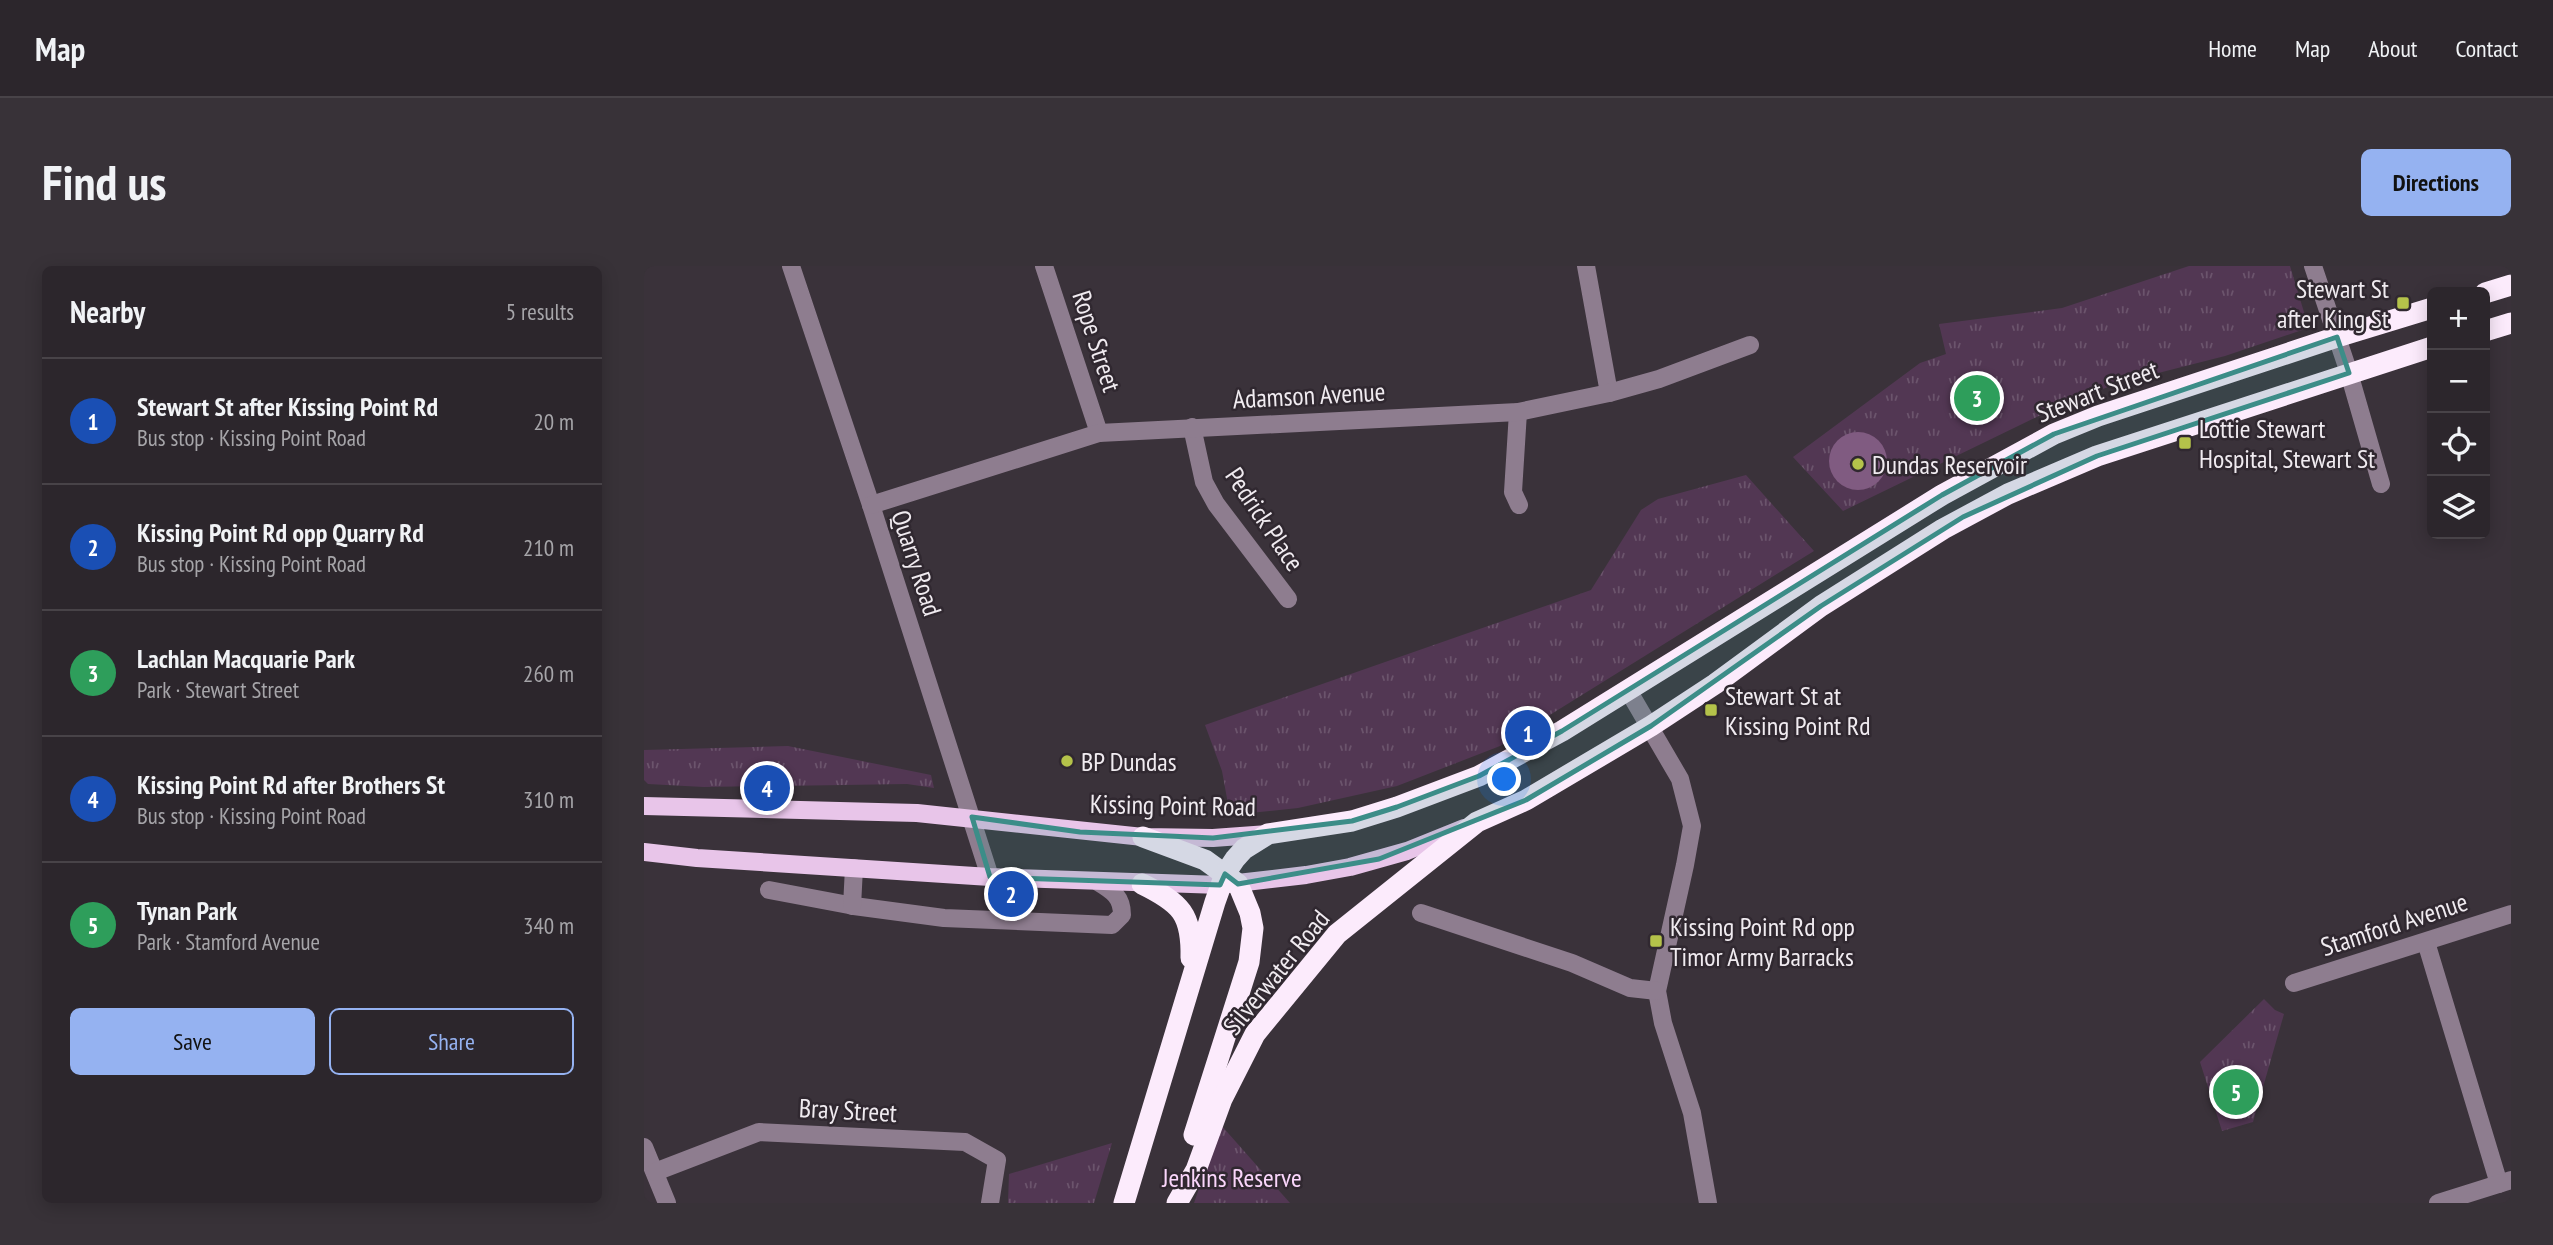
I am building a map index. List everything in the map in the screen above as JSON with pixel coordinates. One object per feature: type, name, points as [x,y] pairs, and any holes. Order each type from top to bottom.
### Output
[{"type":"highway","points":[[2490,291],[2511,285]]},
{"type":"highway","name":"Stewart Street","points":[[1628,690],[1942,495],[2054,434],[2098,416],[2337,337],[2427,310]]},
{"type":"highway","points":[[2490,329],[2511,323]]},
{"type":"highway","points":[[1478,822],[1526,800],[1651,726],[1844,592],[1943,528],[1997,500],[2097,456],[2427,350]]},
{"type":"highway","name":"Kissing Point Road","points":[[1268,834],[1352,821],[1479,776],[1562,731],[1628,690]]},
{"type":"highway","name":"Silverwater Road","points":[[1177,1203],[1195,1170],[1222,1099],[1255,1034],[1337,934],[1478,822]]},
{"type":"highway","name":"Silverwater Road","points":[[1124,1203],[1191,982],[1228,881],[1244,849],[1268,834]]},
{"type":"highway","points":[[1143,837],[1205,860],[1228,881]]},
{"type":"highway","name":"Silverwater Road","points":[[1171,1203],[1249,962],[1253,928],[1250,913],[1228,881]]},
{"type":"highway","points":[[1142,884],[1174,901],[1188,923],[1191,940],[1191,982]]},
{"type":"main road","name":"Kissing Point Road","points":[[649,804],[917,813],[1143,837],[1213,838],[1268,834]]},
{"type":"main road","points":[[644,852],[697,858],[990,877],[1142,884],[1228,881],[1307,875],[1379,859],[1478,822]]},
{"type":"street","name":"Quarry Road","points":[[791,266],[990,877]]},
{"type":"street","name":"Rope Street","points":[[1044,266],[1100,433]]},
{"type":"street","points":[[1587,266],[1609,393]]},
{"type":"street","points":[[2312,266],[2349,373],[2381,484]]},
{"type":"street","name":"Adamson Avenue","points":[[871,505],[1100,433],[1518,412],[1609,393],[1659,379],[1750,345]]},
{"type":"street","points":[[1518,412],[1513,492],[1519,505]]},
{"type":"street","name":"Pedrick Place","points":[[1192,427],[1204,482],[1210,493],[1288,599]]},
{"type":"street","points":[[1628,690],[1680,779],[1692,826],[1657,991],[1662,1023],[1692,1113],[1708,1203]]},
{"type":"street","points":[[852,906],[854,868]]},
{"type":"street","points":[[769,890],[852,906],[944,918],[1112,925],[1122,915],[1122,904],[1115,892],[1098,882]]},
{"type":"street","points":[[1421,913],[1572,962],[1630,988],[1657,991]]},
{"type":"street","name":"Stamford Avenue","points":[[2294,983],[2511,914]]},
{"type":"street","points":[[2426,942],[2505,1182],[2438,1203]]},
{"type":"street","name":"Bray Street","points":[[654,1172],[759,1132],[965,1142],[997,1160],[990,1203]]},
{"type":"street","points":[[644,1147],[667,1203]]},
{"type":"highlighted area","points":[[2337,337],[2349,373],[2097,456],[1963,517],[1821,606],[1651,726],[1526,800],[1379,859],[1238,884],[1225,874],[1220,885],[990,877],[972,817],[1080,832],[1213,838],[1352,821],[1397,807],[1479,776],[1562,731],[1942,495],[2054,434]]},
{"type":"green space","points":[[2189,266],[2290,266],[2307,322],[2305,329],[2225,356],[2115,384],[2047,412],[1843,511],[1793,457],[1920,363],[1946,354],[1939,324],[2062,308]]},
{"type":"green space","points":[[1746,475],[1814,551],[1500,746],[1397,786],[1298,808],[1230,815],[1222,771],[1205,725],[1591,590],[1641,510],[1658,499]]},
{"type":"green space","points":[[788,746],[931,775],[934,788],[907,784],[704,787],[648,784],[644,780],[644,750]]},
{"type":"green space","points":[[2264,999],[2275,1010],[2284,1014],[2253,1122],[2222,1131],[2200,1062]]},
{"type":"green space","name":"Jenkins Reserve","points":[[1221,1125],[1290,1203],[1194,1203]]},
{"type":"green space","points":[[1112,1143],[1094,1203],[1008,1203],[1009,1174]]},
{"type":"building","name":"Dundas Reservoir","points":[[1858,432],[1869,434],[1882,445],[1887,461],[1885,472],[1874,485],[1858,490],[1847,488],[1834,477],[1829,461],[1831,450],[1842,437]]},
{"type":"place","name":"Stewart St after King St","points":[[2403,303]]},
{"type":"place","name":"Lachlan Macquarie Park","points":[[1977,398]]},
{"type":"place","name":"Lottie Stewart Hospital, Stewart St","points":[[2185,443]]},
{"type":"place","name":"Dundas Reservoir","points":[[1858,464]]},
{"type":"place","name":"Stewart St at Kissing Point Rd","points":[[1711,710]]},
{"type":"place","name":"Stewart St after Kissing Point Rd","points":[[1528,733]]},
{"type":"place","name":"BP Dundas","points":[[1067,761]]},
{"type":"place","name":"Kissing Point Rd after Brothers St","points":[[767,788]]},
{"type":"place","name":"Kissing Point Rd opp Quarry Rd","points":[[1011,894]]},
{"type":"place","name":"Kissing Point Rd opp Timor Army Barracks","points":[[1656,941]]},
{"type":"place","name":"Tynan Park","points":[[2236,1092]]}]
